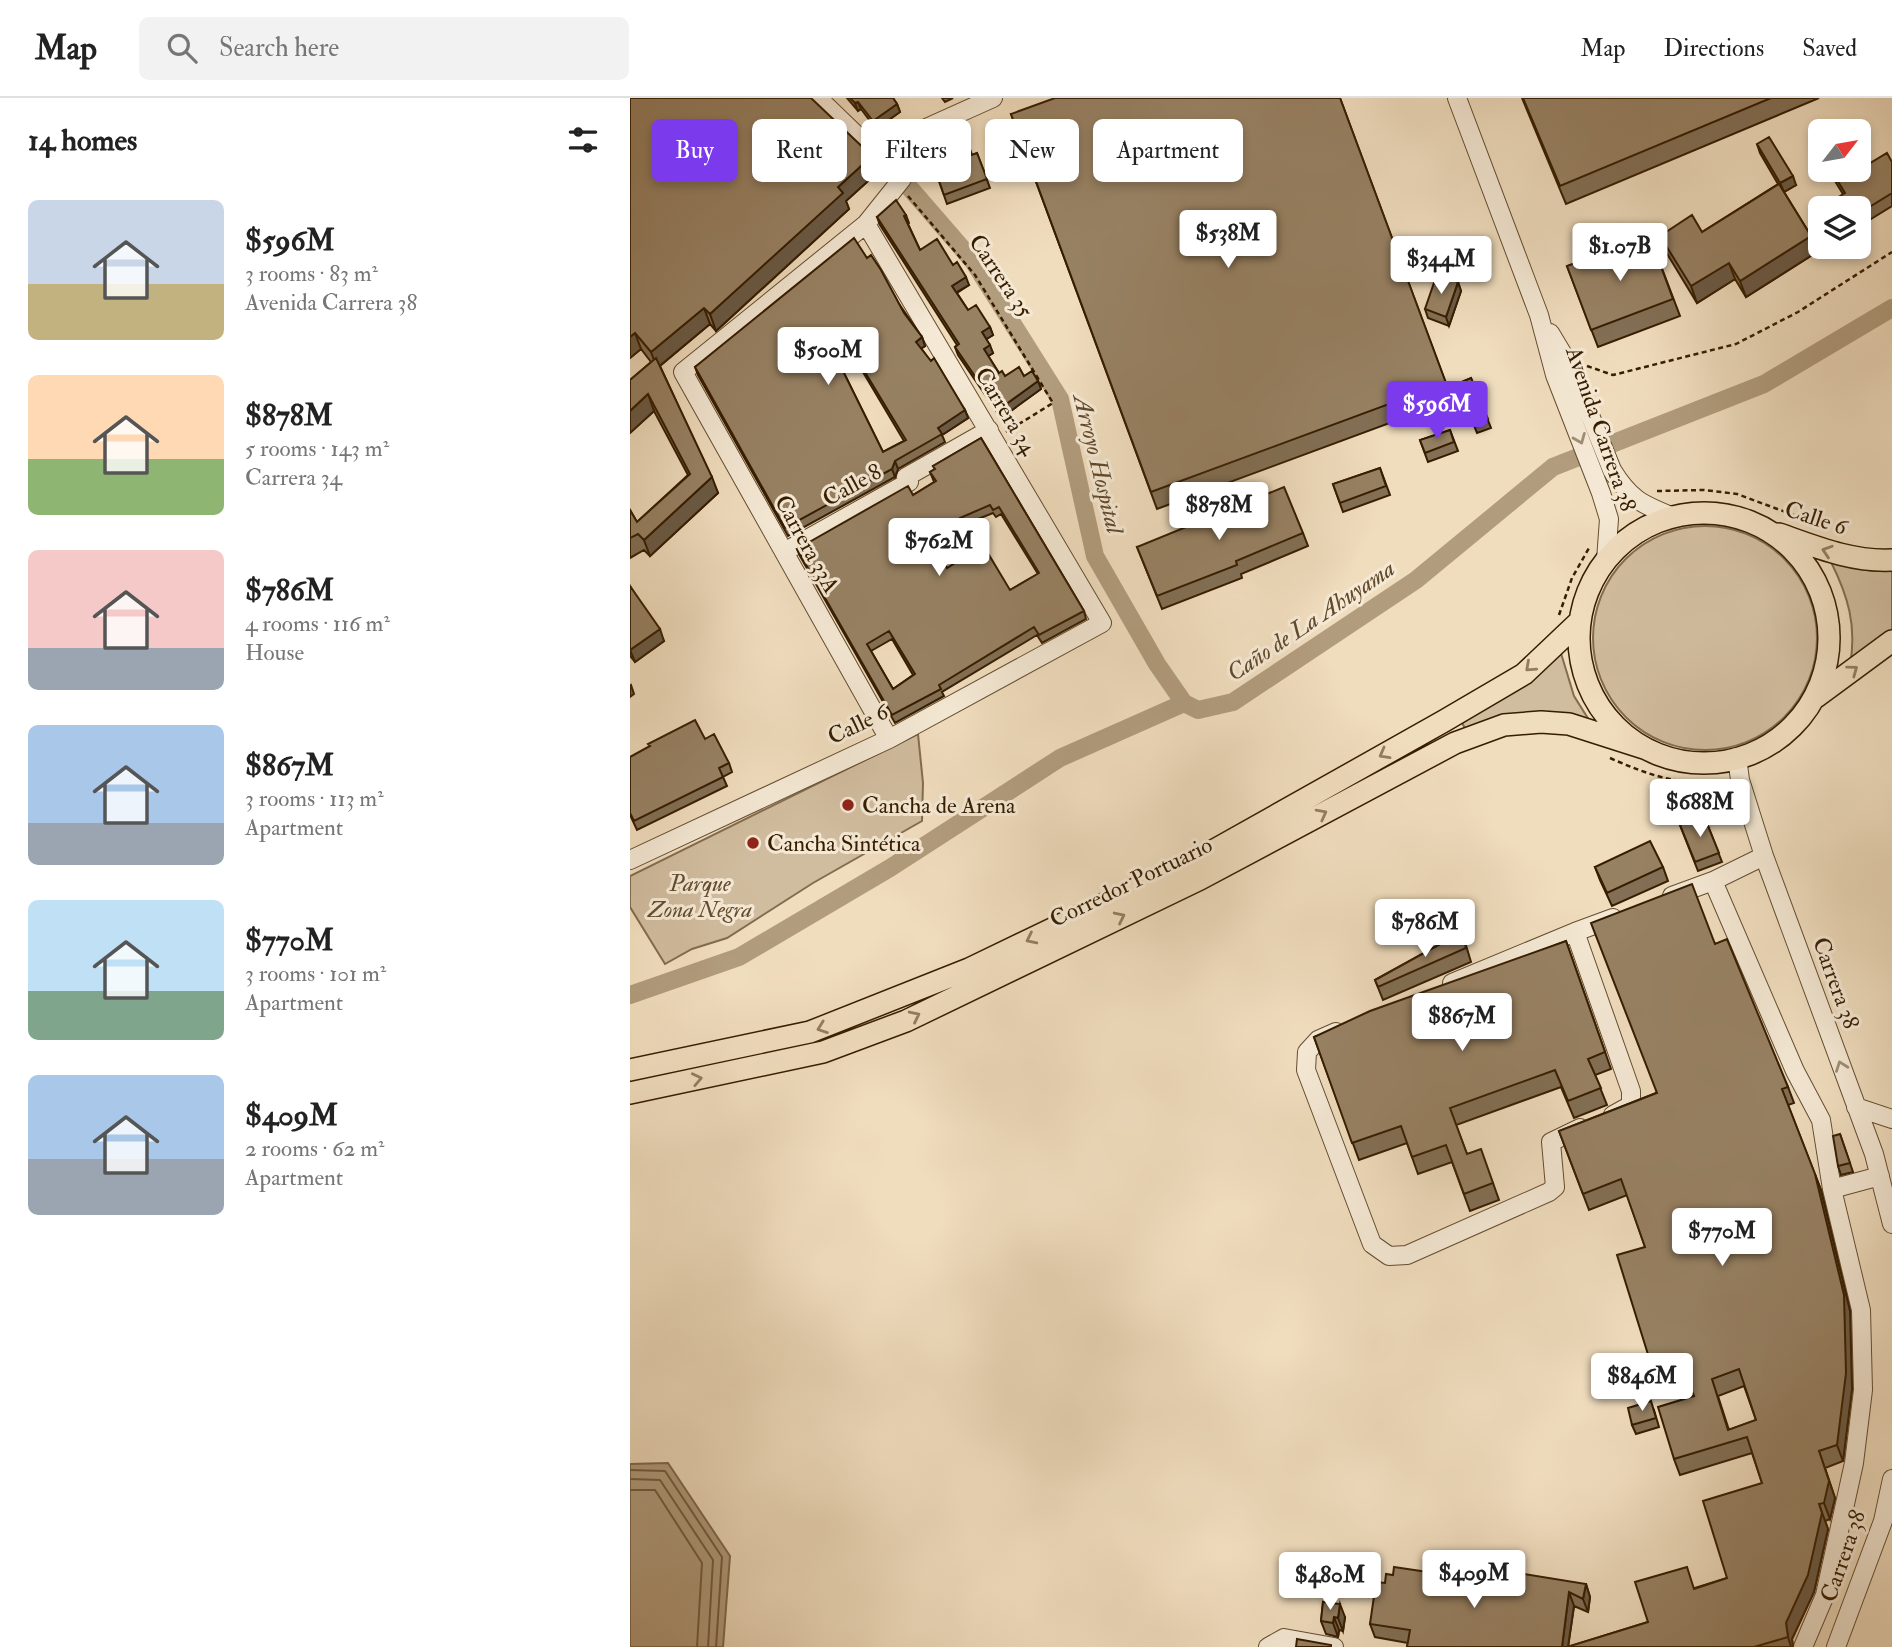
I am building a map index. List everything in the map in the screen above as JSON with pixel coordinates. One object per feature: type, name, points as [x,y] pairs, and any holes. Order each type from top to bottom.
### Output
[{"type":"main road","name":"Calle 6","points":[[1671,516],[1714,513],[1735,516],[1832,553],[1873,561],[1892,560]]},
{"type":"main road","points":[[1644,748],[1619,729],[1600,707],[1586,680],[1580,651],[1580,621],[1599,551],[1671,516]]},
{"type":"main road","points":[[1765,528],[1788,545],[1807,566],[1820,590],[1828,617],[1829,645],[1825,672],[1814,698]]},
{"type":"main road","name":"Corredor Portuario","points":[[630,1070],[810,1032],[970,969],[1204,856],[1432,727],[1524,674],[1580,621]]},
{"type":"main road","points":[[1814,698],[1892,641]]},
{"type":"main road","name":"Corredor Portuario","points":[[630,1093],[823,1052],[906,1021],[1199,879],[1455,743],[1504,725],[1541,722],[1569,724],[1693,763],[1748,755],[1775,742],[1797,723],[1814,698]]},
{"type":"street","points":[[818,98],[861,138]]},
{"type":"street","points":[[946,119],[993,98]]},
{"type":"street","name":"Avenida Carrera 38","points":[[1457,98],[1572,395],[1612,470],[1630,497],[1671,516]]},
{"type":"street","points":[[866,224],[900,182]]},
{"type":"street","name":"Carrera 33A","points":[[866,224],[683,372],[889,739]]},
{"type":"street","name":"Carrera 34","points":[[866,224],[1102,623]]},
{"type":"street","name":"Avenida Carrera 38","points":[[1539,315],[1570,368],[1572,395],[1609,519],[1599,551]]},
{"type":"street","name":"Calle 8","points":[[784,552],[991,434]]},
{"type":"street","name":"Calle 6","points":[[630,860],[889,739],[1102,623]]},
{"type":"street","name":"Carrera 38","points":[[1737,757],[1740,780],[1764,856],[1856,1107],[1892,1220]]},
{"type":"street","points":[[1650,904],[1713,881],[1764,856]]},
{"type":"street","points":[[1713,881],[1795,1071],[1818,1112],[1832,1189],[1861,1310],[1863,1390],[1842,1526],[1825,1595],[1803,1647]]},
{"type":"street","points":[[1439,989],[1625,914]]},
{"type":"street","points":[[1354,1024],[1318,1040],[1307,1052],[1306,1070],[1372,1244],[1389,1256],[1407,1255],[1549,1192],[1555,1187],[1556,1175],[1550,1156],[1551,1142],[1559,1136],[1622,1112],[1631,1105],[1631,1091],[1575,932]]},
{"type":"street","points":[[1856,1107],[1892,1119]]},
{"type":"street","points":[[1832,1189],[1880,1177]]},
{"type":"street","name":"Carrera 38","points":[[1836,1647],[1883,1521],[1892,1479]]},
{"type":"street","points":[[1268,1647],[1284,1638],[1334,1647]]},
{"type":"path","name":"Carrera 35","points":[[900,182],[975,275],[1053,403],[991,434]]},
{"type":"path","points":[[1570,368],[1591,365],[1614,374],[1736,344],[1798,312],[1892,252]]},
{"type":"path","points":[[1648,489],[1666,492],[1704,490],[1737,494],[1799,517]]},
{"type":"path","points":[[1557,618],[1572,578],[1599,551]]},
{"type":"green space","points":[[1705,526],[1727,528],[1758,539],[1784,559],[1804,585],[1815,616],[1815,660],[1804,691],[1784,717],[1758,737],[1727,748],[1705,750],[1683,748],[1652,737],[1626,717],[1606,691],[1595,660],[1593,638],[1595,616],[1606,585],[1626,559],[1652,539],[1683,528]]},
{"type":"green space","points":[[1831,562],[1872,571],[1892,571],[1892,631],[1850,665],[1850,612]]},
{"type":"green space","points":[[1560,650],[1574,696],[1589,720],[1466,730],[1462,723]]},
{"type":"green space","name":"Parque Zona Negra","points":[[918,734],[923,783],[922,821],[813,883],[727,938],[692,949],[665,964],[630,907],[630,876]]},
{"type":"water","points":[[668,1463],[730,1556],[723,1647],[630,1647],[630,1464]]},
{"type":"building","points":[[630,98],[811,98],[833,119],[752,119],[752,182],[843,182],[838,187],[843,193],[710,314],[704,308],[651,352],[635,333],[630,337]]},
{"type":"building","points":[[850,98],[893,98],[897,104],[876,119],[871,119],[858,102],[855,103]]},
{"type":"building","points":[[1055,98],[1340,98],[1446,383],[1151,492],[1036,182],[1079,182],[1079,119],[1013,119],[1011,114]]},
{"type":"building","points":[[1523,98],[1771,98],[1560,186]]},
{"type":"building","points":[[847,132],[861,146],[861,166],[847,179]]},
{"type":"building","points":[[1769,137],[1793,176],[1780,183],[1757,144]]},
{"type":"building","points":[[971,152],[972,155],[977,153],[985,180],[944,195],[939,182],[971,182]]},
{"type":"building","points":[[1887,153],[1892,162],[1892,193],[1871,206],[1871,196],[1840,196],[1845,193],[1838,182],[1871,182],[1871,163]]},
{"type":"building","points":[[1779,184],[1808,231],[1808,238],[1740,281],[1729,263],[1691,286],[1660,236],[1692,215],[1702,232]]},
{"type":"building","points":[[896,200],[906,215],[904,216],[920,250],[937,239],[953,265],[957,262],[966,277],[952,286],[968,310],[976,305],[990,327],[982,332],[990,345],[984,349],[999,373],[1002,371],[1005,376],[1019,367],[1024,376],[1032,371],[1038,381],[998,410],[955,347],[959,344],[877,217]]},
{"type":"building","points":[[1650,237],[1673,299],[1591,330],[1567,266]]},
{"type":"building","points":[[854,238],[867,258],[871,255],[881,270],[904,313],[922,337],[916,342],[931,361],[934,358],[965,410],[938,428],[942,434],[895,461],[892,469],[785,528],[695,367]],"holes":[[[851,349],[906,440],[883,452],[836,357]]]},
{"type":"building","points":[[1437,274],[1458,282],[1446,317],[1425,309]]},
{"type":"building","points":[[656,358],[712,477],[644,540],[638,534],[630,538],[630,510],[637,522],[690,474],[648,394],[630,411],[630,380]]},
{"type":"building","points":[[1471,378],[1488,419],[1474,424],[1457,384]]},
{"type":"building","points":[[1450,430],[1454,442],[1425,453],[1420,440]]},
{"type":"building","points":[[981,438],[1084,611],[1039,635],[1034,627],[939,685],[941,689],[892,715],[797,549],[908,486],[913,495],[936,481],[930,472],[935,469],[933,466]],"holes":[[[990,505],[993,510],[999,507],[1039,573],[1010,590],[983,545],[947,568],[932,541],[963,523],[960,518]],[[889,631],[915,674],[893,689],[867,644]]]},
{"type":"building","points":[[1380,468],[1386,486],[1340,503],[1333,484]]},
{"type":"building","points":[[1284,487],[1303,533],[1236,561],[1237,565],[1157,596],[1137,547]]},
{"type":"building","points":[[630,586],[660,629],[630,650]]},
{"type":"building","points":[[695,720],[705,739],[714,734],[729,763],[719,768],[723,777],[634,821],[630,813],[630,757],[650,746],[648,744]]},
{"type":"building","points":[[1704,816],[1719,853],[1695,862],[1680,825]]},
{"type":"building","points":[[1650,841],[1663,867],[1607,893],[1595,867]]},
{"type":"building","points":[[1692,884],[1715,944],[1727,939],[1788,1087],[1782,1089],[1815,1174],[1844,1295],[1846,1373],[1837,1445],[1819,1451],[1829,1481],[1824,1503],[1819,1504],[1822,1513],[1808,1575],[1786,1623],[1788,1637],[1754,1647],[1567,1647],[1648,1622],[1635,1582],[1687,1567],[1694,1589],[1727,1578],[1703,1501],[1762,1483],[1747,1437],[1674,1459],[1658,1407],[1694,1396],[1678,1356],[1651,1364],[1617,1255],[1645,1247],[1621,1179],[1583,1194],[1559,1131],[1657,1093],[1591,923]],"holes":[[[1739,1369],[1756,1420],[1728,1430],[1712,1379]]]},
{"type":"building","points":[[1462,932],[1466,948],[1378,987],[1375,980]]},
{"type":"building","points":[[1566,941],[1605,1052],[1588,1059],[1601,1088],[1568,1101],[1555,1070],[1450,1108],[1467,1154],[1481,1149],[1493,1183],[1464,1194],[1446,1145],[1412,1157],[1401,1126],[1352,1143],[1314,1037],[1370,1011]]},
{"type":"building","points":[[1840,1134],[1850,1163],[1838,1166],[1833,1136]]},
{"type":"building","points":[[1651,1401],[1656,1418],[1632,1425],[1628,1408]]},
{"type":"building","points":[[1394,1567],[1509,1584],[1511,1572],[1586,1584],[1583,1599],[1569,1592],[1562,1647],[1407,1647],[1410,1630],[1370,1624],[1376,1582],[1385,1583],[1386,1574],[1393,1575]]},
{"type":"building","points":[[1323,1602],[1340,1604],[1338,1618],[1334,1617],[1333,1623],[1321,1621]]},
{"type":"building","points":[[1297,1639],[1331,1645],[1331,1647],[1296,1647]]},
{"type":"waterway","name":"Arroyo Hospital","points":[[905,182],[973,261],[1060,399],[1095,556],[1157,664],[1184,703]]},
{"type":"waterway","name":"Caño de La Ahuyama","points":[[630,995],[739,957],[890,868],[1060,758],[1184,703],[1198,710],[1233,702],[1416,580],[1553,467],[1764,384],[1892,308]]},
{"type":"place","name":"Cancha de Arena","points":[[848,805]]},
{"type":"place","name":"Cancha Sintética","points":[[753,843]]}]
